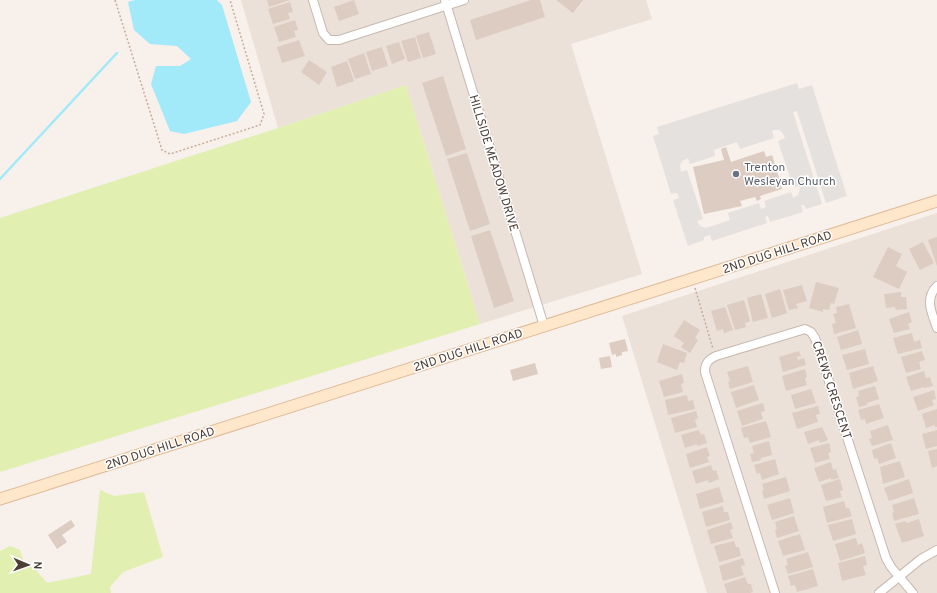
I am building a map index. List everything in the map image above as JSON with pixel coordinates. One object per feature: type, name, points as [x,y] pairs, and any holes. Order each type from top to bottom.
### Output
[{"type":"street","points":[[313,0],[323,34],[329,40],[339,40],[445,3],[464,0]]},
{"type":"street","name":"HILLSIDE MEADOW DRIVE","points":[[445,3],[544,326]]},
{"type":"street","name":"2ND DUG HILL ROAD","points":[[0,499],[937,201]]},
{"type":"street","points":[[937,286],[930,296],[930,306],[937,328]]},
{"type":"street","name":"CREWS CRESCENT","points":[[716,356],[801,329],[808,330],[814,334],[886,558],[899,577]]},
{"type":"street","points":[[716,356],[707,362],[705,372],[774,593]]},
{"type":"street","points":[[879,593],[921,559],[937,550]]},
{"type":"street","points":[[899,577],[913,593]]},
{"type":"path","points":[[115,0],[162,150],[170,154],[260,124],[264,114],[230,0]]},
{"type":"path","points":[[692,279],[716,356]]},
{"type":"shaded area","points":[[241,0],[646,0],[652,19],[571,44],[642,274],[480,324],[406,85],[278,128]]},
{"type":"shaded area","points":[[797,83],[799,89],[812,85],[847,196],[826,203],[797,111],[793,112],[822,204],[806,209],[804,205],[801,205],[803,212],[770,222],[768,216],[765,217],[767,223],[712,241],[710,235],[704,237],[704,240],[688,246],[673,200],[679,198],[677,193],[671,194],[653,136],[659,134],[657,127]],"holes":[[[779,130],[785,138],[778,141],[793,187],[799,186],[800,189],[798,195],[793,198],[791,192],[764,201],[766,207],[761,209],[759,203],[728,213],[730,220],[706,228],[700,226],[697,221],[703,219],[687,170],[681,172],[680,165],[682,161],[688,158],[690,164],[715,156],[714,150],[737,142],[740,149],[774,138],[772,131]]]},
{"type":"shaded area","points":[[937,213],[937,593],[707,593],[622,316]]},
{"type":"green space","points":[[406,85],[480,324],[0,472],[0,218]]},
{"type":"green space","points":[[100,490],[114,496],[144,492],[163,557],[123,572],[110,587],[111,593],[0,593],[0,551],[10,546],[20,550],[24,563],[34,568],[47,583],[91,574]]},
{"type":"water","points":[[135,0],[217,0],[222,5],[251,102],[237,121],[184,134],[170,131],[151,84],[156,66],[180,66],[191,59],[177,46],[150,44],[134,30],[128,2]]},
{"type":"building","points":[[267,0],[290,0],[269,7]]},
{"type":"building","points":[[354,0],[359,14],[339,21],[334,7]]},
{"type":"building","points":[[531,0],[540,0],[545,17],[476,40],[470,20]]},
{"type":"building","points":[[556,0],[583,0],[573,13]]},
{"type":"building","points":[[290,2],[293,12],[288,13],[290,19],[273,24],[268,9]]},
{"type":"building","points":[[295,20],[298,30],[294,31],[296,37],[279,42],[274,27]]},
{"type":"building","points":[[429,32],[436,54],[423,58],[416,36]]},
{"type":"building","points":[[415,37],[421,58],[408,62],[401,41]]},
{"type":"building","points":[[299,40],[305,56],[282,63],[277,47]]},
{"type":"building","points":[[399,42],[405,59],[392,64],[386,46]]},
{"type":"building","points":[[382,47],[388,66],[372,71],[366,52]]},
{"type":"building","points":[[364,53],[371,74],[355,79],[348,59]]},
{"type":"building","points":[[309,60],[327,72],[319,85],[301,72]]},
{"type":"building","points":[[347,61],[354,81],[337,87],[331,67]]},
{"type":"building","points":[[443,76],[466,149],[446,156],[422,83]]},
{"type":"building","name":"Trenton Wesleyan Church","points":[[726,147],[731,162],[764,151],[766,157],[772,155],[782,189],[760,196],[761,199],[757,201],[755,197],[740,201],[742,206],[704,214],[693,167],[724,160],[721,149]]},
{"type":"building","points":[[467,153],[490,224],[470,231],[447,159]]},
{"type":"building","points":[[490,230],[514,301],[494,308],[471,236]]},
{"type":"building","points":[[937,237],[937,266],[928,240]]},
{"type":"building","points":[[923,242],[934,263],[920,270],[909,249]]},
{"type":"building","points":[[888,247],[902,254],[896,266],[907,272],[899,289],[873,277]]},
{"type":"building","points":[[816,282],[839,288],[834,304],[831,303],[829,310],[823,309],[823,312],[809,308]]},
{"type":"building","points":[[802,285],[807,301],[796,304],[798,308],[789,310],[783,290]]},
{"type":"building","points":[[780,289],[787,313],[772,318],[765,294]]},
{"type":"building","points":[[901,292],[901,297],[906,297],[907,309],[896,310],[895,307],[886,308],[884,294]]},
{"type":"building","points":[[761,294],[768,318],[753,322],[747,298]]},
{"type":"building","points":[[744,300],[750,321],[745,323],[746,327],[735,330],[727,305]]},
{"type":"building","points":[[849,304],[856,328],[834,334],[832,324],[836,323],[833,314],[837,313],[836,307]]},
{"type":"building","points":[[725,307],[733,330],[724,333],[723,329],[717,331],[711,311]]},
{"type":"building","points":[[909,312],[912,322],[908,324],[910,329],[894,333],[889,319]]},
{"type":"building","points":[[684,320],[700,330],[695,338],[698,340],[690,353],[681,347],[684,343],[674,336]]},
{"type":"building","points":[[858,330],[862,344],[841,350],[837,337]]},
{"type":"building","points":[[912,333],[914,342],[920,340],[922,348],[898,354],[893,338]]},
{"type":"building","points":[[625,339],[628,351],[622,352],[622,355],[616,357],[616,354],[612,355],[609,343]]},
{"type":"building","points":[[663,344],[687,353],[684,363],[680,362],[677,370],[657,362]]},
{"type":"building","points":[[865,349],[869,364],[847,370],[842,355]]},
{"type":"building","points":[[799,351],[801,356],[797,357],[798,360],[804,358],[806,365],[783,372],[779,357]]},
{"type":"building","points":[[922,351],[925,360],[919,362],[921,369],[906,373],[901,357]]},
{"type":"building","points":[[610,356],[612,367],[601,369],[599,358]]},
{"type":"building","points":[[535,363],[538,374],[513,381],[510,370]]},
{"type":"building","points":[[748,366],[753,382],[730,389],[728,382],[730,381],[727,372]]},
{"type":"building","points":[[873,366],[878,381],[853,389],[849,373]]},
{"type":"building","points":[[805,369],[807,385],[786,391],[782,376]]},
{"type":"building","points":[[924,371],[926,378],[930,377],[933,386],[911,391],[906,377]]},
{"type":"building","points":[[682,374],[684,383],[681,384],[683,392],[664,397],[659,381]]},
{"type":"building","points":[[754,385],[759,400],[736,408],[731,392]]},
{"type":"building","points":[[875,386],[879,399],[859,407],[856,397],[859,396],[858,391]]},
{"type":"building","points":[[811,389],[816,403],[795,409],[791,395]]},
{"type":"building","points":[[934,390],[936,399],[932,400],[934,405],[918,411],[913,397]]},
{"type":"building","points":[[687,395],[688,401],[693,400],[695,409],[668,415],[665,400]]},
{"type":"building","points":[[763,403],[765,411],[761,412],[763,419],[742,426],[737,411]]},
{"type":"building","points":[[879,404],[884,418],[866,424],[865,419],[861,420],[858,410]]},
{"type":"building","points":[[818,406],[820,414],[816,415],[818,422],[797,429],[792,413]]},
{"type":"building","points":[[937,409],[937,427],[935,427],[935,425],[926,428],[922,414]]},
{"type":"building","points":[[696,411],[698,418],[695,420],[697,427],[675,433],[671,418]]},
{"type":"building","points":[[766,421],[771,437],[750,443],[748,437],[744,438],[741,428]]},
{"type":"building","points":[[888,425],[893,440],[872,446],[869,439],[872,438],[870,431]]},
{"type":"building","points":[[822,427],[828,440],[820,443],[819,440],[808,444],[804,432]]},
{"type":"building","points":[[699,430],[701,435],[704,434],[707,443],[697,446],[697,444],[685,448],[681,435]]},
{"type":"building","points":[[937,430],[937,446],[926,449],[922,434]]},
{"type":"building","points":[[769,441],[772,455],[752,462],[750,454],[754,453],[752,446]]},
{"type":"building","points":[[829,443],[831,452],[828,453],[830,459],[815,463],[810,448]]},
{"type":"building","points":[[891,443],[896,458],[879,464],[877,458],[874,459],[872,450]]},
{"type":"building","points":[[707,447],[710,456],[707,457],[709,462],[690,468],[686,454]]},
{"type":"building","points":[[937,449],[937,466],[932,468],[928,451]]},
{"type":"building","points":[[775,459],[779,474],[762,480],[760,473],[757,474],[754,465]]},
{"type":"building","points":[[900,461],[905,477],[883,484],[880,467]]},
{"type":"building","points":[[831,462],[833,470],[836,469],[839,478],[831,480],[831,478],[819,482],[814,468]]},
{"type":"building","points":[[711,465],[713,471],[716,470],[719,479],[709,483],[708,480],[696,484],[692,471]]},
{"type":"building","points":[[786,477],[790,491],[764,499],[762,484]]},
{"type":"building","points":[[840,479],[843,490],[840,491],[842,497],[826,501],[821,485]]},
{"type":"building","points":[[909,479],[913,493],[889,501],[884,488]]},
{"type":"building","points":[[719,487],[724,502],[700,509],[696,494]]},
{"type":"building","points":[[790,498],[794,513],[772,520],[767,505]]},
{"type":"building","points":[[914,498],[919,514],[894,521],[892,505]]},
{"type":"building","points":[[844,501],[846,508],[849,508],[852,516],[827,523],[823,507]]},
{"type":"building","points":[[723,506],[724,512],[728,512],[730,520],[706,527],[702,512]]},
{"type":"building","points":[[794,516],[799,531],[777,538],[775,522]]},
{"type":"building","points":[[852,519],[856,534],[833,541],[828,525]]},
{"type":"building","points":[[919,519],[924,536],[902,543],[895,524],[905,521],[907,523]]},
{"type":"building","points":[[71,520],[75,526],[62,535],[67,542],[57,549],[48,535]]},
{"type":"building","points":[[731,522],[733,529],[730,530],[733,538],[711,544],[707,530]]},
{"type":"building","points":[[800,534],[805,550],[783,556],[778,541]]},
{"type":"building","points":[[856,538],[858,545],[862,543],[865,553],[840,561],[835,544]]},
{"type":"building","points":[[734,541],[736,547],[739,547],[741,556],[719,562],[714,546]]},
{"type":"building","points":[[808,552],[813,567],[788,574],[785,566],[788,565],[786,559]]},
{"type":"building","points":[[865,556],[867,565],[863,566],[866,575],[842,581],[838,563]]},
{"type":"building","points":[[743,558],[745,565],[741,566],[744,575],[723,581],[719,566]]},
{"type":"building","points":[[813,569],[818,586],[797,592],[795,585],[791,586],[788,576]]},
{"type":"building","points":[[745,577],[748,584],[751,584],[753,592],[727,593],[724,584]]},
{"type":"waterway","points":[[0,179],[117,53]]},
{"type":"place","name":"Trenton Wesleyan Church","points":[[736,174]]}]
